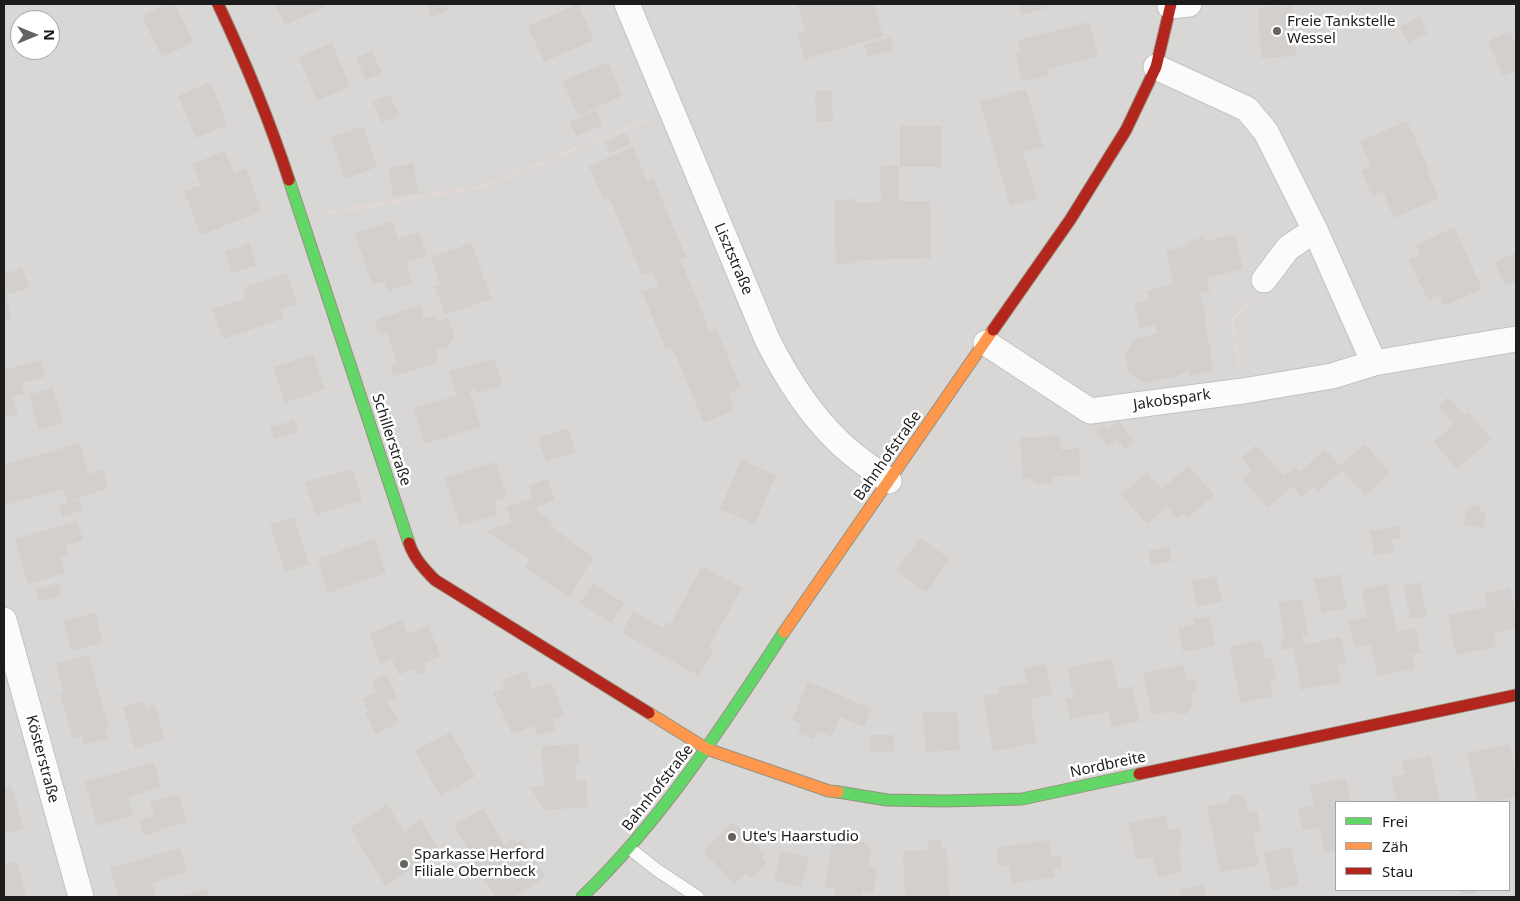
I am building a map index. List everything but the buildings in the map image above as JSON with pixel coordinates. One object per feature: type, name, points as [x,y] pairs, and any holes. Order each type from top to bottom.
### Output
[{"type":"street","name":"Schillerstraße","points":[[218,4],[241,53],[273,131],[303,217],[412,552],[435,580],[707,749]]},
{"type":"street","name":"Lisztstraße","points":[[627,4],[767,340],[786,376],[808,408],[838,442],[889,481]]},
{"type":"street","name":"Bahnhofstraße","points":[[582,897],[600,886],[707,749],[794,617],[1070,220],[1126,130],[1156,67],[1177,5]]},
{"type":"street","points":[[1156,67],[1246,109],[1266,132],[1315,230],[1374,363]]},
{"type":"street","points":[[1264,280],[1288,248],[1315,230]]},
{"type":"street","name":"Jakobspark","points":[[986,343],[1090,411],[1243,391],[1332,376],[1374,363],[1516,339]]},
{"type":"street","name":"Kösterstraße","points":[[4,620],[81,897]]},
{"type":"street","name":"Nordbreite","points":[[707,749],[829,791],[877,798],[944,801],[1022,799],[1516,695]]},
{"type":"lane","points":[[629,848],[657,870],[698,897]]},
{"type":"path","points":[[303,217],[485,186],[670,110]]},
{"type":"path","points":[[1243,391],[1232,322],[1264,280]]},
{"type":"shaded area","points":[[4,4],[1513,4],[1516,12],[1516,897],[4,897]]},
{"type":"traffic: fast","points":[[289,180],[409,543]]},
{"type":"traffic: fast","points":[[582,897],[639,836],[665,803],[715,736],[784,632]]},
{"type":"traffic: fast","points":[[838,792],[887,800],[1022,799],[1139,774]]},
{"type":"traffic: slow","points":[[784,632],[993,330]]},
{"type":"traffic: slow","points":[[649,713],[707,749],[829,791],[838,792]]},
{"type":"traffic: jam","points":[[218,4],[256,90],[289,180]]},
{"type":"traffic: jam","points":[[993,330],[1070,220],[1126,130],[1156,67],[1171,4]]},
{"type":"traffic: jam","points":[[409,543],[420,563],[435,580],[649,713]]},
{"type":"traffic: jam","points":[[1139,774],[1516,695]]},
{"type":"place","name":"Freie Tankstelle Wessel","points":[[1277,31]]},
{"type":"place","name":"Ute's Haarstudio","points":[[732,837]]},
{"type":"place","name":"Sparkasse Herford Filiale Obernbeck","points":[[404,864]]}]
